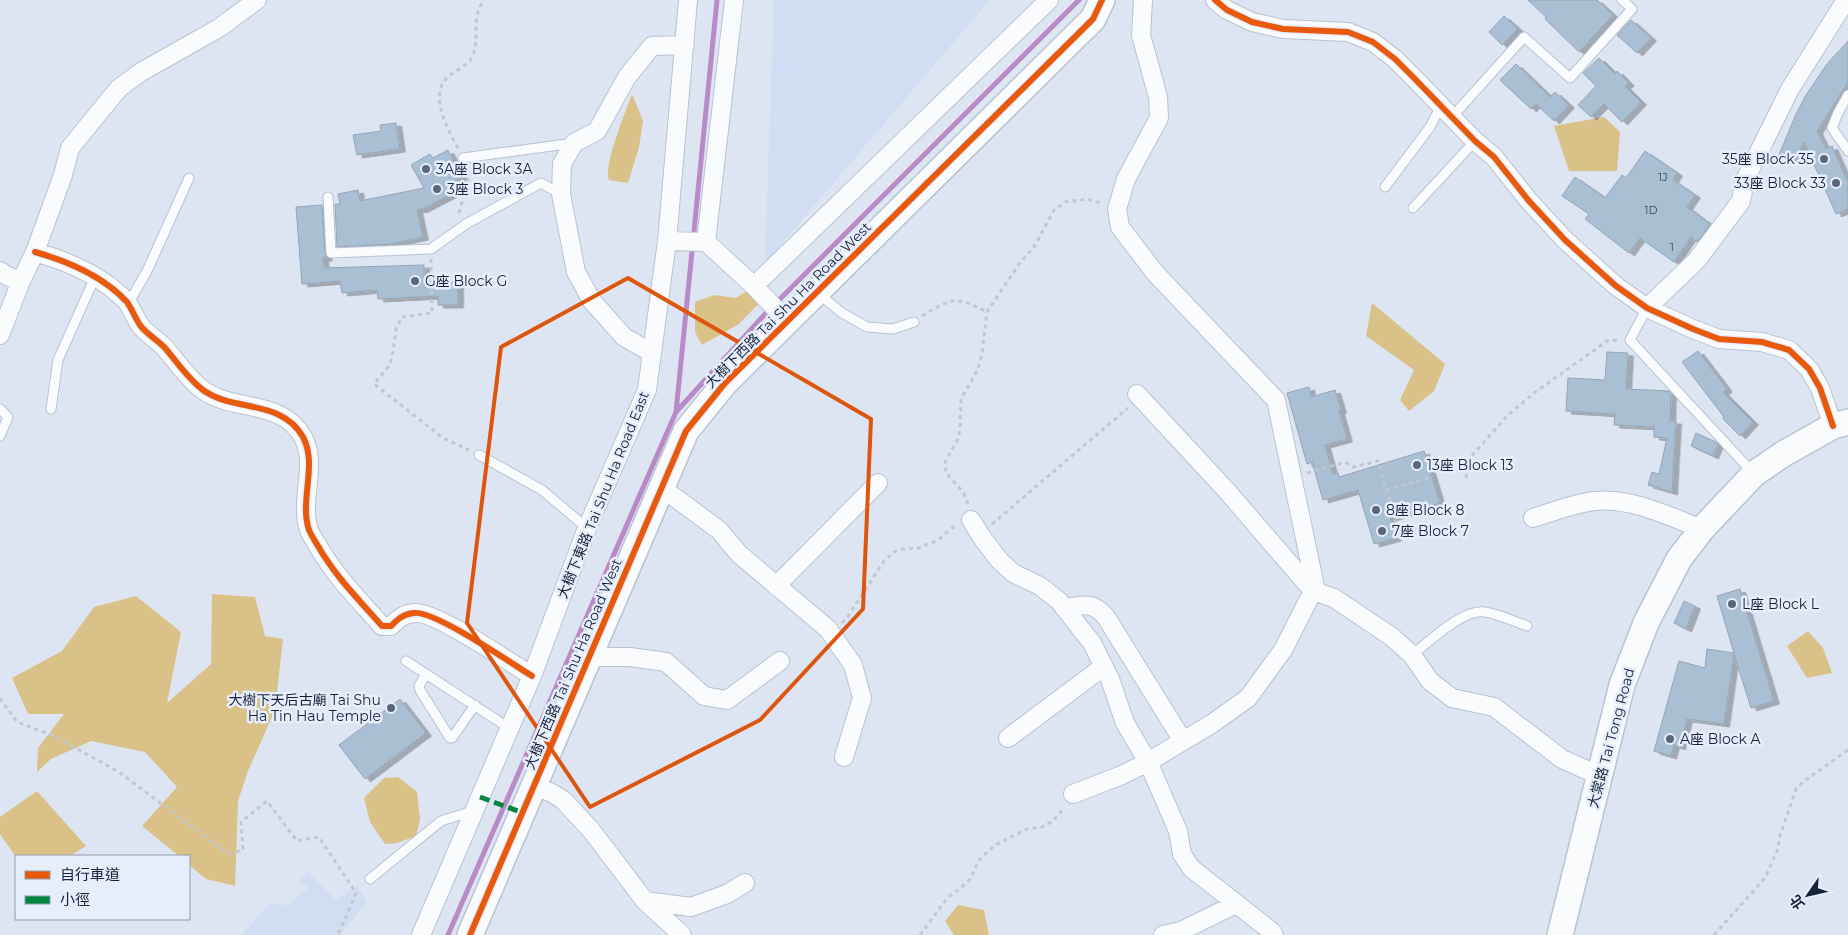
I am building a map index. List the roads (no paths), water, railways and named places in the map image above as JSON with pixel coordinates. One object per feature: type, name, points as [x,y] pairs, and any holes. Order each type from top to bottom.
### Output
[{"type":"street","points":[[0,335],[21,281],[35,252],[63,174],[70,148],[120,88],[141,72],[219,28],[257,0]]},
{"type":"street","name":"大樹下東路 Tai Shu Ha Road East","points":[[421,935],[532,676],[587,528],[647,390],[671,241],[688,0]]},
{"type":"street","points":[[703,242],[734,0]]},
{"type":"street","points":[[754,286],[1049,0]]},
{"type":"street","name":"大樹下西路 Tai Shu Ha Road West","points":[[470,935],[686,430],[726,383],[787,321],[1093,18],[1102,0]]},
{"type":"street","points":[[1073,794],[1122,775],[1148,762],[1213,723],[1248,698],[1283,650],[1314,591],[1276,400],[1156,274],[1120,227],[1118,209],[1126,179],[1159,118],[1158,97],[1141,35],[1143,0]]},
{"type":"street","points":[[1215,0],[1226,10],[1252,22],[1283,29],[1348,32],[1372,42],[1395,59],[1475,142],[1494,157],[1529,201],[1566,240],[1616,286],[1647,308],[1670,320],[1719,339],[1762,342],[1789,350],[1809,370],[1841,424]]},
{"type":"street","points":[[1647,308],[1697,260],[1741,201],[1745,180],[1790,89],[1846,0]]},
{"type":"street","points":[[652,353],[624,337],[592,300],[576,272],[561,194],[562,164],[574,143],[597,131],[627,77],[652,46],[685,45]]},
{"type":"street","points":[[671,241],[703,242],[754,286],[787,321]]},
{"type":"street","points":[[35,252],[50,256],[95,277],[114,289],[128,304],[140,326],[164,346],[196,384],[211,396],[275,412],[292,423],[303,437],[309,455],[306,500],[309,529],[340,578],[382,626],[391,626],[402,616],[416,612],[442,621],[532,676]]},
{"type":"street","points":[[0,271],[7,276],[21,281]]},
{"type":"street","points":[[1137,394],[1227,491],[1314,591],[1334,598],[1392,637],[1412,655],[1430,681],[1452,698],[1494,707],[1562,759],[1600,776]]},
{"type":"street","name":"大棠路 Tai Tong Road","points":[[1560,935],[1622,685],[1646,623],[1679,559],[1702,529],[1754,474],[1783,454],[1841,424]]},
{"type":"street","points":[[776,586],[878,483]]},
{"type":"street","points":[[662,488],[719,530],[739,554],[828,630],[853,664],[862,698],[844,757]]},
{"type":"street","points":[[1533,518],[1597,500],[1616,501],[1651,509],[1702,529]]},
{"type":"street","points":[[971,520],[999,560],[1013,572],[1050,592],[1092,643],[1106,670],[1125,724],[1148,762],[1178,831],[1182,854],[1191,868],[1274,935]]},
{"type":"street","points":[[1065,608],[1090,605],[1098,609],[1106,617],[1183,741]]},
{"type":"street","points":[[590,657],[630,657],[666,662],[704,696],[727,700],[780,661]]},
{"type":"street","points":[[1008,738],[1099,670],[1106,670]]},
{"type":"street","points":[[535,786],[552,792],[563,800],[591,830],[645,901],[682,935]]},
{"type":"street","points":[[645,901],[691,907],[726,894],[745,883]]},
{"type":"street","points":[[1163,935],[1181,932],[1236,904]]},
{"type":"lane","points":[[1385,187],[1430,128],[1524,37],[1570,78],[1632,9],[1622,0]]},
{"type":"lane","points":[[1848,95],[1832,128],[1848,152]]},
{"type":"lane","points":[[1413,208],[1475,142]]},
{"type":"lane","points":[[463,158],[574,143]]},
{"type":"lane","points":[[128,304],[146,271],[189,178]]},
{"type":"lane","points":[[328,197],[331,253],[431,249],[466,224],[540,183],[561,194]]},
{"type":"lane","points":[[51,409],[58,360],[95,277]]},
{"type":"lane","points":[[817,292],[842,313],[868,327],[893,330],[914,322]]},
{"type":"lane","points":[[1647,308],[1630,340],[1754,474]]},
{"type":"lane","points":[[0,409],[8,417],[0,436]]},
{"type":"lane","points":[[479,455],[542,490],[587,528]]},
{"type":"lane","points":[[1412,655],[1467,614],[1484,611],[1526,626]]},
{"type":"lane","points":[[406,660],[510,728]]},
{"type":"lane","points":[[426,674],[419,686],[420,690],[450,738],[452,738],[475,705]]},
{"type":"lane","points":[[370,879],[441,821],[474,811]]},
{"type":"waterway","points":[[676,412],[717,0]]},
{"type":"waterway","points":[[448,935],[676,412],[766,313],[1079,0]]},
{"type":"place","name":"35座 Block 35","points":[[1824,159]]},
{"type":"place","name":"3A座 Block 3A","points":[[426,169]]},
{"type":"place","name":"33座 Block 33","points":[[1836,183]]},
{"type":"place","name":"3座 Block 3","points":[[437,189]]},
{"type":"place","name":"G座 Block G","points":[[415,281]]},
{"type":"place","name":"13座 Block 13","points":[[1417,465]]},
{"type":"place","name":"8座 Block 8","points":[[1376,510]]},
{"type":"place","name":"7座 Block 7","points":[[1382,531]]},
{"type":"place","name":"L座 Block L","points":[[1732,604]]},
{"type":"place","name":"大樹下天后古廟 Tai Shu Ha Tin Hau Temple","points":[[391,708]]},
{"type":"place","name":"A座 Block A","points":[[1670,739]]}]
